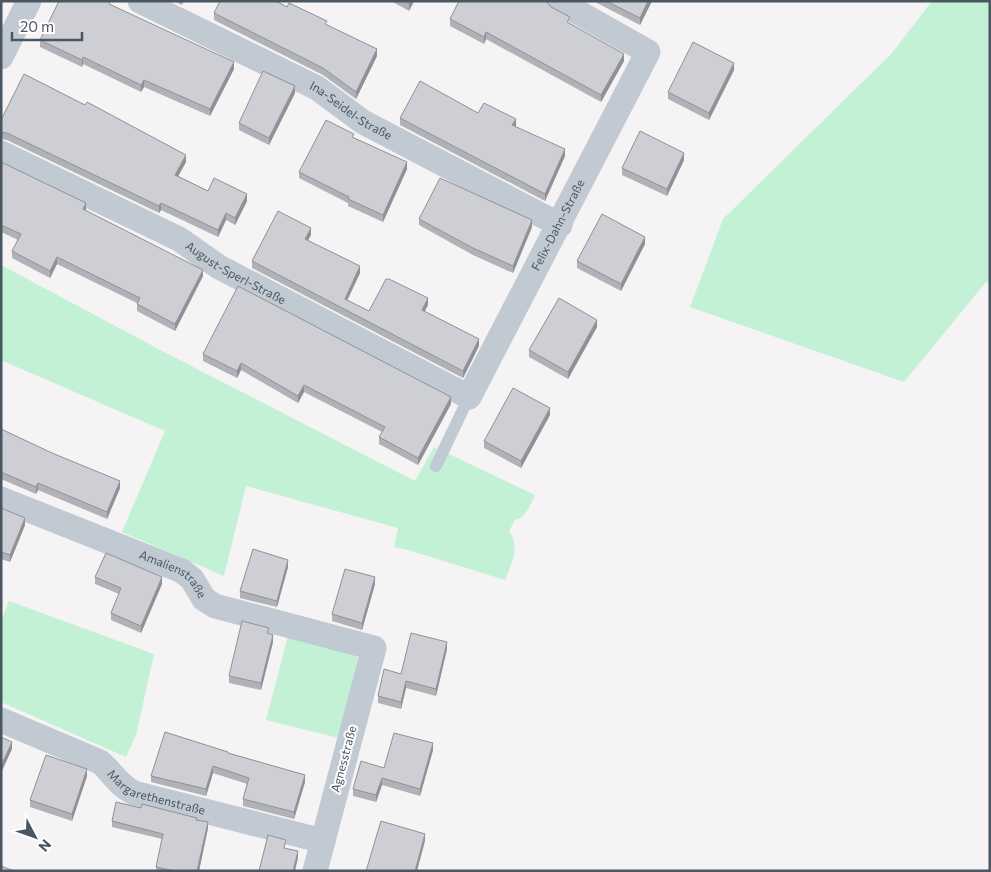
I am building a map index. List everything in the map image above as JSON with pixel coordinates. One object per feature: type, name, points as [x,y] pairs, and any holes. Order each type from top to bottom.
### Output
[{"type":"street","points":[[1,57],[29,1]]},
{"type":"street","name":"Ina-Seidel-Straße","points":[[140,1],[312,86],[363,122],[560,225]]},
{"type":"street","name":"Felix-Dahn-Straße","points":[[469,397],[560,225],[648,52],[558,1]]},
{"type":"street","name":"August-Sperl-Straße","points":[[1,153],[179,239],[219,267],[469,397]]},
{"type":"street","name":"Amalienstraße","points":[[1,499],[182,571],[192,579],[204,599],[215,606],[374,648]]},
{"type":"street","name":"Agnesstraße","points":[[315,871],[374,648]]},
{"type":"street","name":"Margarethenstraße","points":[[1,720],[100,762],[124,788],[134,793],[323,840]]},
{"type":"lane","points":[[436,466],[469,397]]},
{"type":"green space","points":[[932,1],[990,1],[990,284],[986,282],[904,382],[690,307],[723,219],[892,53]]},
{"type":"green space","points":[[1,265],[166,353],[415,481],[434,447],[535,495],[527,510],[515,520],[509,531],[513,537],[515,549],[505,580],[394,547],[398,528],[246,486],[224,576],[122,532],[165,431],[3,361],[1,365]]},
{"type":"green space","points":[[9,601],[154,654],[136,735],[126,757],[1,702],[1,621]]},
{"type":"green space","points":[[289,632],[353,653],[358,658],[361,665],[343,739],[266,720]]},
{"type":"building","points":[[59,1],[110,1],[109,4],[234,62],[210,109],[144,80],[141,85],[83,57],[82,60],[40,40]]},
{"type":"building","points":[[220,1],[276,1],[287,7],[289,3],[327,21],[325,24],[377,49],[356,92],[323,68],[214,13]]},
{"type":"building","points":[[459,1],[546,1],[551,7],[570,17],[567,22],[624,54],[601,95],[486,32],[484,37],[450,19]]},
{"type":"building","points":[[606,1],[648,1],[640,18]]},
{"type":"building","points":[[693,42],[734,63],[709,113],[668,92]]},
{"type":"building","points":[[263,71],[295,86],[269,138],[239,123]]},
{"type":"building","points":[[24,74],[85,105],[87,102],[186,155],[175,175],[208,191],[214,178],[247,194],[235,218],[226,213],[218,230],[161,203],[159,206],[7,133],[1,132],[1,120]]},
{"type":"building","points":[[420,81],[478,113],[484,103],[516,119],[512,125],[565,149],[545,194],[400,118]]},
{"type":"building","points":[[326,120],[354,134],[352,137],[407,162],[383,215],[348,199],[349,197],[299,172]]},
{"type":"building","points":[[640,131],[684,153],[667,189],[622,168]]},
{"type":"building","points":[[1,162],[86,203],[83,209],[203,270],[175,324],[137,304],[140,298],[57,257],[50,271],[12,251],[21,234],[1,225]]},
{"type":"building","points":[[440,178],[532,220],[513,266],[473,248],[419,219]]},
{"type":"building","points":[[278,211],[311,228],[305,239],[360,266],[345,299],[369,311],[386,279],[389,279],[428,298],[422,310],[479,339],[463,371],[252,261]]},
{"type":"building","points":[[602,214],[645,237],[621,284],[577,261]]},
{"type":"building","points":[[238,286],[451,397],[418,458],[379,437],[385,427],[304,385],[298,396],[241,363],[237,371],[203,354]]},
{"type":"building","points":[[559,298],[597,320],[568,372],[529,350]]},
{"type":"building","points":[[513,388],[550,408],[521,461],[484,441]]},
{"type":"building","points":[[1,429],[52,453],[120,481],[107,512],[38,483],[36,487],[1,472]]},
{"type":"building","points":[[1,508],[25,518],[10,555],[1,552]]},
{"type":"building","points":[[253,549],[288,560],[277,601],[240,591]]},
{"type":"building","points":[[106,553],[162,577],[141,626],[111,613],[121,588],[95,577]]},
{"type":"building","points":[[345,569],[375,577],[362,623],[332,614]]},
{"type":"building","points":[[242,621],[269,628],[267,633],[273,635],[261,683],[229,676]]},
{"type":"building","points":[[411,633],[447,642],[436,689],[406,681],[401,702],[378,696],[384,669],[401,674]]},
{"type":"building","points":[[165,732],[228,753],[305,775],[294,812],[243,799],[249,778],[213,766],[206,789],[151,776]]},
{"type":"building","points":[[394,733],[433,743],[420,789],[382,778],[376,795],[353,789],[361,761],[384,768]]},
{"type":"building","points":[[1,737],[12,742],[1,766]]},
{"type":"building","points":[[46,755],[87,769],[72,814],[30,800]]},
{"type":"building","points":[[116,802],[141,808],[142,804],[208,822],[197,871],[175,871],[156,867],[163,834],[112,821]]},
{"type":"building","points":[[381,821],[425,834],[415,871],[366,871]]},
{"type":"building","points":[[268,835],[286,840],[284,848],[298,851],[293,871],[259,871]]},
{"type":"building","points":[[1,866],[14,871],[1,871]]}]
